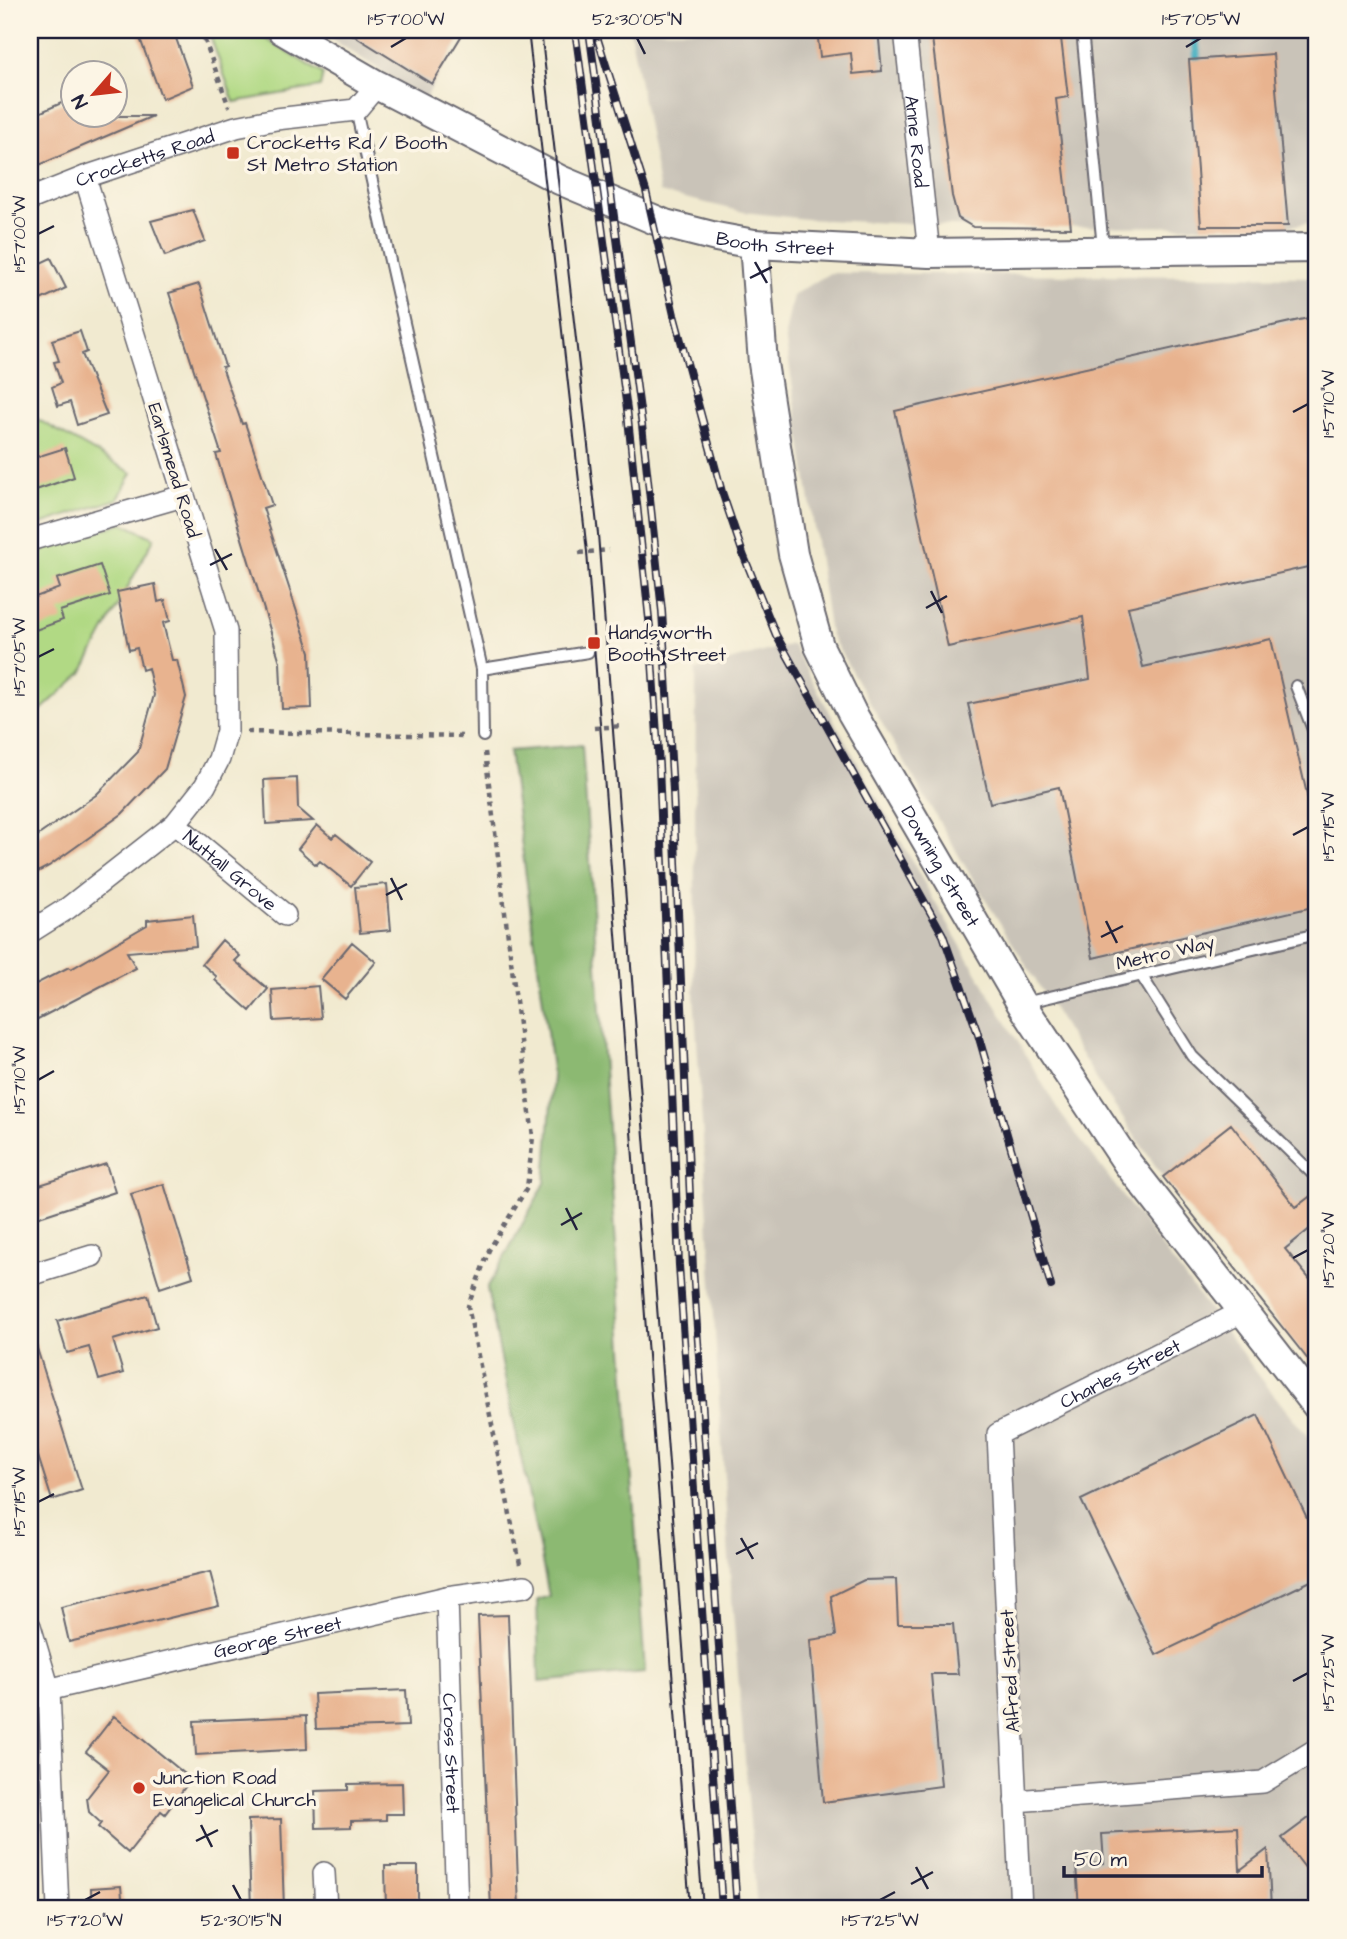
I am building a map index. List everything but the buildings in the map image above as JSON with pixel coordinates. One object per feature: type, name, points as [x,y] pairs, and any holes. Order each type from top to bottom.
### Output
[{"type":"street","name":"Booth Street","points":[[282,30],[377,85],[560,180],[665,224],[754,244],[929,253],[1317,248]]},
{"type":"street","name":"Anne Road","points":[[905,30],[929,253]]},
{"type":"street","points":[[356,110],[377,85]]},
{"type":"street","name":"Crocketts Road","points":[[30,199],[85,177],[236,127],[276,119],[356,110]]},
{"type":"street","name":"Earlsmead Road","points":[[30,932],[68,908],[175,824],[205,786],[219,759],[227,731],[226,631],[85,177]]},
{"type":"street","name":"Downing Street","points":[[754,244],[763,363],[793,554],[812,627],[852,713],[944,857],[1021,1003],[1128,1164],[1317,1406]]},
{"type":"street","points":[[30,540],[183,496]]},
{"type":"street","name":"Nuttall Grove","points":[[175,824],[285,915]]},
{"type":"street","points":[[30,1276],[92,1256]]},
{"type":"street","name":"Charles Street","points":[[998,1434],[1244,1311]]},
{"type":"street","name":"Alfred Street","points":[[998,1434],[1021,1909]]},
{"type":"street","name":"George Street","points":[[39,1692],[447,1597],[524,1586]]},
{"type":"street","name":"Cross Street","points":[[447,1597],[457,1909]]},
{"type":"street","points":[[30,1626],[39,1692],[58,1909]]},
{"type":"street","points":[[1015,1801],[1263,1782],[1317,1749]]},
{"type":"street","points":[[324,1873],[326,1909]]},
{"type":"lane","points":[[1082,30],[1103,251]]},
{"type":"lane","points":[[356,110],[482,669],[483,736]]},
{"type":"lane","points":[[482,669],[588,653]]},
{"type":"lane","points":[[1296,685],[1317,740]]},
{"type":"lane","name":"Metro Way","points":[[1021,1003],[1317,934]]},
{"type":"lane","points":[[1141,975],[1192,1056],[1317,1178]]},
{"type":"path","points":[[201,30],[236,127]]},
{"type":"path","points":[[579,553],[610,550]]},
{"type":"path","points":[[594,729],[623,726]]},
{"type":"path","points":[[227,731],[483,736],[533,1137],[527,1188],[489,1250],[468,1306],[524,1586]]},
{"type":"shaded area","points":[[318,30],[465,30],[425,99]]},
{"type":"shaded area","points":[[630,30],[1317,30],[1317,222],[1288,226],[973,227],[806,219],[744,212],[660,192]]},
{"type":"shaded area","points":[[830,273],[1317,277],[1317,1371],[1163,1177],[1102,1088],[965,866],[830,634],[785,335],[793,295]]},
{"type":"shaded area","points":[[792,644],[933,899],[1060,1113],[1317,1448],[1317,1909],[757,1909],[730,1575],[694,993],[696,670]]},
{"type":"green space","points":[[208,30],[251,30],[323,74],[320,87],[234,102]]},
{"type":"green space","points":[[30,415],[132,473],[118,499],[38,525],[30,522]]},
{"type":"green space","points":[[122,523],[154,538],[82,673],[30,720],[30,569],[46,548]]},
{"type":"green space","points":[[582,745],[645,1672],[539,1682],[537,1600],[549,1596],[487,1289],[545,1183],[553,1076],[509,751]]},
{"type":"waterway","points":[[1195,30],[1197,57]]},
{"type":"tram line","points":[[528,30],[587,552],[690,1909]]},
{"type":"tram line","points":[[541,30],[598,534],[703,1909]]},
{"type":"railway","points":[[575,30],[627,409],[650,628],[659,766],[679,1265],[722,1909]]},
{"type":"railway","points":[[589,30],[642,425],[662,611],[673,791],[693,1269],[737,1909]]},
{"type":"railway","points":[[598,40],[646,191],[674,315],[722,492],[743,554],[776,635],[943,935],[977,1031],[1051,1286]]},
{"type":"place","name":"Crocketts Rd / Booth St Metro Station","points":[[233,153]]},
{"type":"place","name":"Handsworth Booth Street","points":[[594,643]]},
{"type":"place","name":"Junction Road Evangelical Church","points":[[139,1788]]}]
